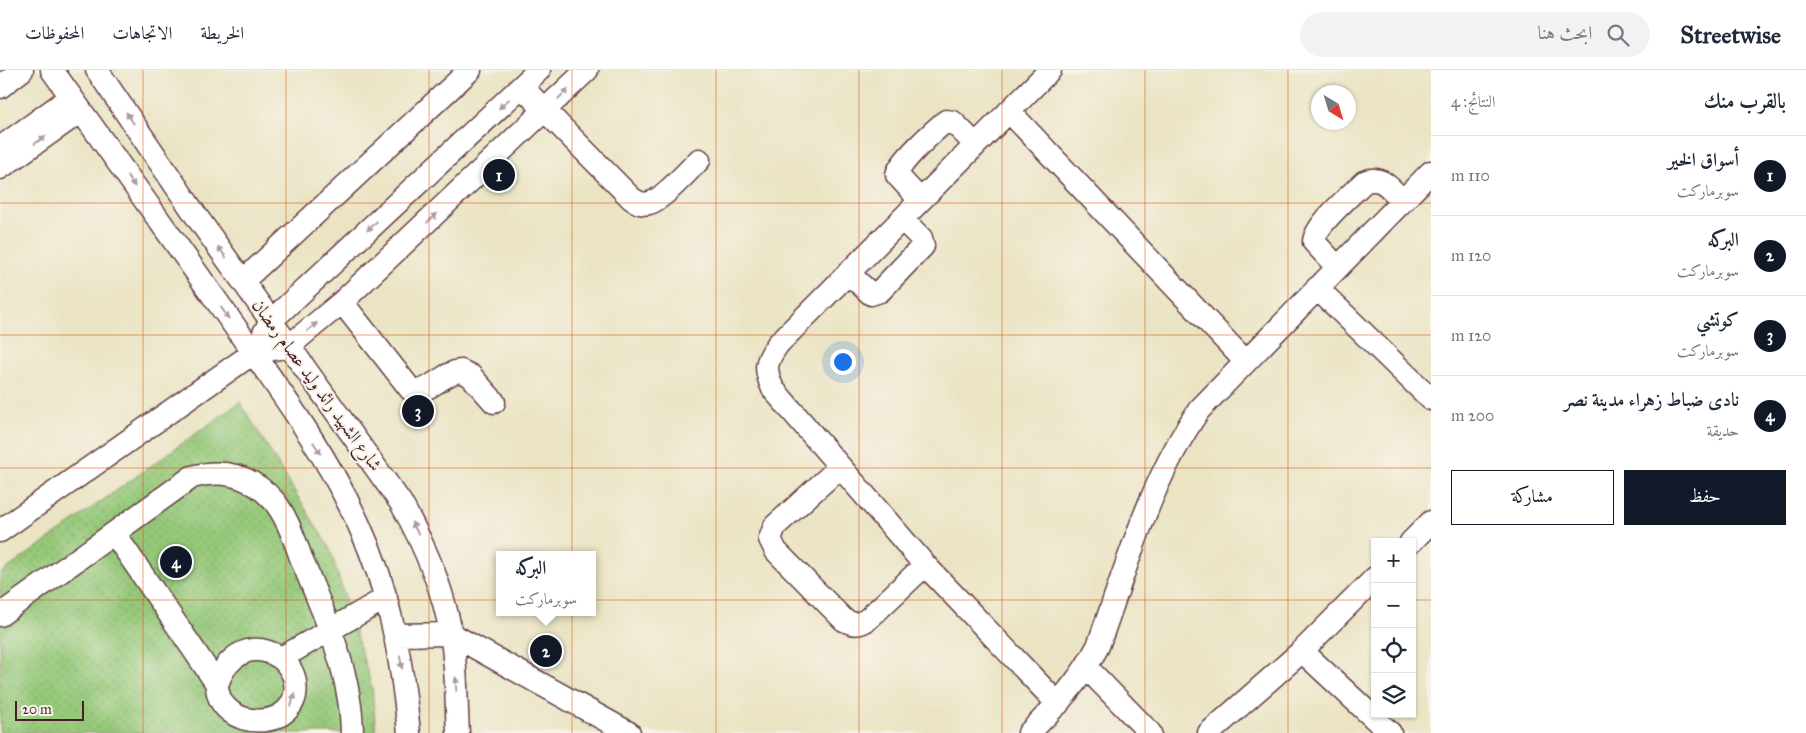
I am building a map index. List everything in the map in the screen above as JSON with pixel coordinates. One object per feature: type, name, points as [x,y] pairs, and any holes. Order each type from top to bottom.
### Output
[{"type":"street","points":[[0,87],[22,70]]},
{"type":"street","name":"شارع الشهيد رائد وليد عصام رمضان","points":[[52,70],[253,353],[322,456],[342,490],[360,526],[386,598],[396,635],[409,733]]},
{"type":"street","name":"شارع الشهيد رائد وليد عصام رمضان","points":[[97,70],[270,321],[401,503],[419,534],[433,568],[451,634],[458,733]]},
{"type":"street","points":[[243,282],[470,70]]},
{"type":"street","points":[[253,353],[270,321],[539,70]]},
{"type":"street","points":[[0,531],[253,353],[289,346],[342,302],[546,112],[587,70]]},
{"type":"street","points":[[1050,70],[778,344],[768,358],[766,374],[772,389],[924,564],[1058,704]]},
{"type":"street","points":[[522,87],[631,198],[640,204],[651,203],[699,160]]},
{"type":"street","points":[[0,148],[76,104]]},
{"type":"street","points":[[0,168],[76,104]]},
{"type":"street","points":[[1009,111],[1245,361]]},
{"type":"street","points":[[920,200],[897,175],[899,167],[915,150],[946,121],[953,122],[975,144]]},
{"type":"street","points":[[1028,733],[1058,704],[1086,668],[1098,646],[1163,471],[1179,440],[1199,410],[1431,172]]},
{"type":"street","points":[[1337,268],[1317,248],[1314,236],[1364,182],[1370,179],[1382,181],[1403,201]]},
{"type":"street","points":[[848,273],[871,294],[876,294],[886,284],[923,246],[921,238],[902,219]]},
{"type":"street","points":[[1317,288],[1431,399]]},
{"type":"street","points":[[342,302],[411,390],[422,390],[448,374],[461,371],[471,376],[494,402]]},
{"type":"street","points":[[840,467],[776,526],[770,539],[776,551],[844,620],[852,624],[860,624],[868,619],[924,564]]},
{"type":"street","points":[[0,615],[192,477],[209,472],[243,478],[258,487],[274,502],[289,526],[330,630],[347,680],[352,733]]},
{"type":"street","points":[[1415,538],[1431,522]]},
{"type":"street","points":[[114,533],[217,684]]},
{"type":"street","points":[[1208,733],[1302,650],[1371,582]]},
{"type":"street","points":[[281,658],[386,598]]},
{"type":"street","points":[[396,635],[451,634],[629,733]]},
{"type":"street","points":[[1302,650],[1390,733]]},
{"type":"street","points":[[249,651],[266,651],[281,658],[292,673],[296,692],[293,704],[287,715],[271,726],[253,729],[240,726],[230,719],[222,709],[217,697],[217,684],[223,669],[234,657],[249,651]]},
{"type":"street","points":[[1086,668],[1150,733]]},
{"type":"green space","points":[[240,402],[330,549],[372,687],[376,733],[0,733],[0,574]]},
{"type":"place","name":"أسواق الخير","points":[[499,175]]},
{"type":"place","name":"كوتشي","points":[[418,411]]},
{"type":"place","name":"نادى ضباط زهراء مدينة نصر","points":[[176,562]]},
{"type":"place","name":"البركه","points":[[546,651]]}]
